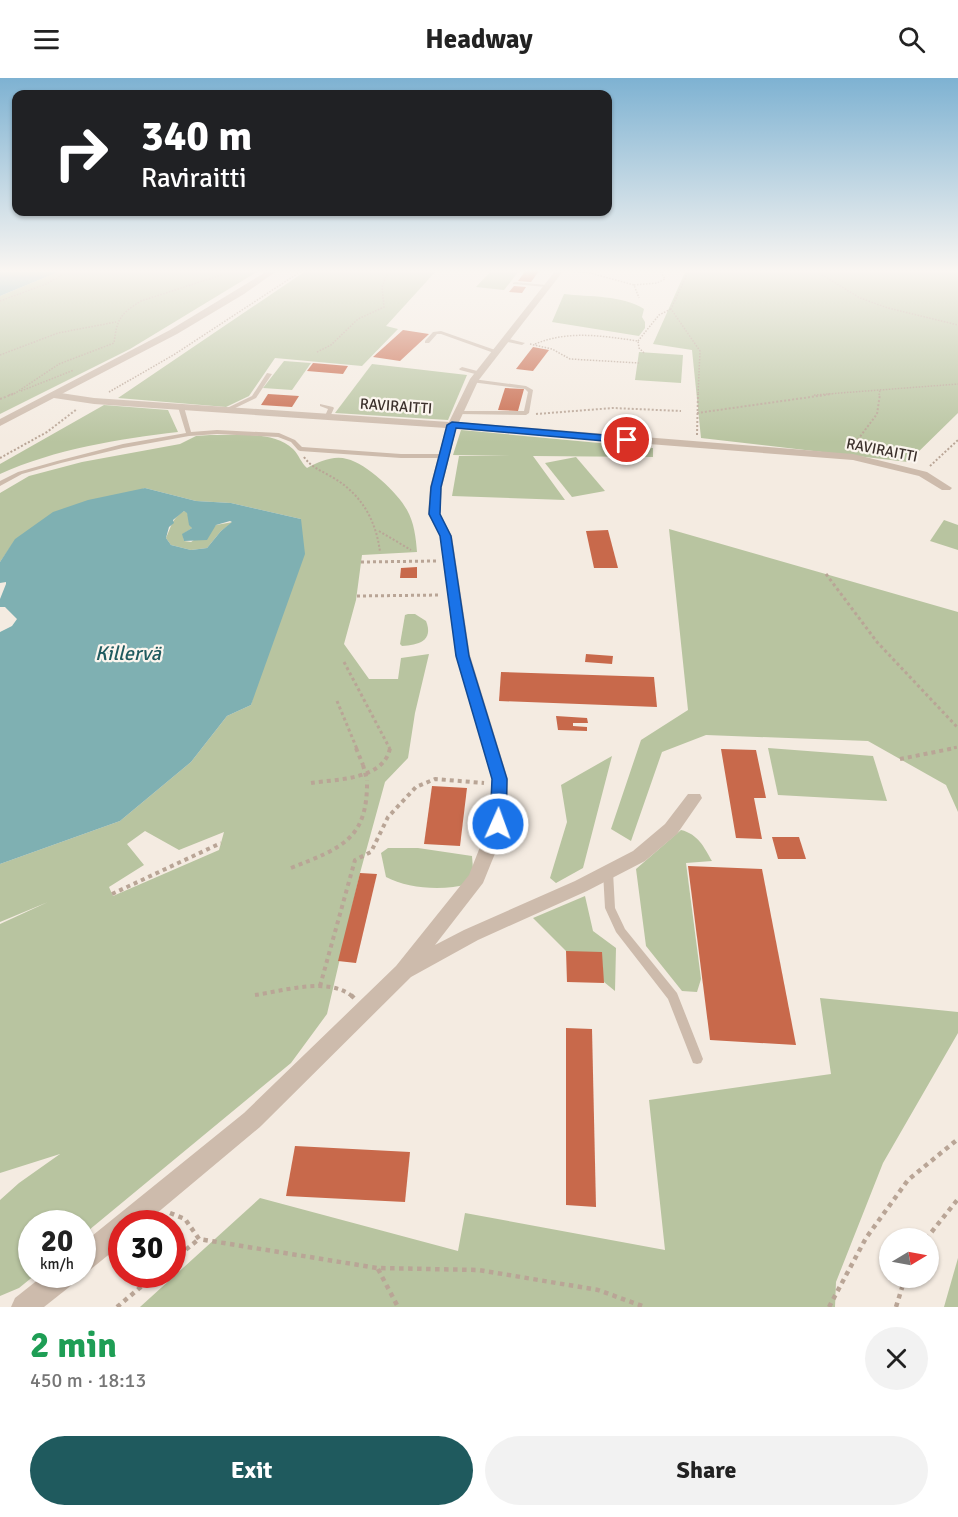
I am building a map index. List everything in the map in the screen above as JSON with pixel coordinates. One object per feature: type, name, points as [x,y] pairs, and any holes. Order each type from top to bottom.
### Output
[{"type":"street","points":[[0,423],[183,327]]},
{"type":"street","points":[[143,1210],[252,1120],[366,1009],[403,972],[477,878],[498,824],[500,779],[463,656],[446,536],[434,514],[442,456],[452,425],[476,377],[515,327]]},
{"type":"street","name":"RAVIRAITTI","points":[[54,395],[94,401],[452,425],[853,458],[923,474],[946,488]]},
{"type":"street","points":[[403,972],[471,935],[639,856],[670,829],[694,798]]},
{"type":"street","points":[[96,1249],[108,1239]]},
{"type":"street","points":[[24,1307],[48,1288]]},
{"type":"lane","points":[[427,342],[435,333],[441,332],[496,352]]},
{"type":"lane","points":[[505,340],[522,343]]},
{"type":"lane","points":[[460,413],[524,414],[531,391],[476,377],[462,369]]},
{"type":"lane","points":[[227,410],[254,397],[269,374]]},
{"type":"lane","points":[[322,405],[330,408],[328,416]]},
{"type":"lane","points":[[182,407],[189,434]]},
{"type":"lane","points":[[0,484],[20,473],[123,446],[189,434],[217,432],[279,435],[293,441],[300,448],[401,456],[442,456]]},
{"type":"lane","points":[[608,872],[610,908],[621,932],[673,996],[697,1059]]},
{"type":"path","points":[[0,355],[58,333],[88,327]]},
{"type":"path","points":[[0,399],[14,394],[59,364],[114,343],[116,327]]},
{"type":"path","points":[[0,458],[47,432],[71,412],[175,354],[216,327]]},
{"type":"path","points":[[317,352],[334,344],[350,327]]},
{"type":"path","points":[[534,345],[548,338],[571,334],[638,341],[646,336],[650,327]]},
{"type":"path","points":[[684,327],[700,351],[697,446]]},
{"type":"path","points":[[638,341],[639,348],[644,353]]},
{"type":"path","points":[[522,343],[552,349],[570,358],[639,363]]},
{"type":"path","points":[[697,412],[816,395],[958,384]]},
{"type":"path","points":[[849,448],[856,444],[877,414],[880,390]]},
{"type":"path","points":[[0,392],[7,396]]},
{"type":"path","points":[[524,414],[614,408],[681,411]]},
{"type":"path","points":[[923,474],[958,440]]},
{"type":"path","points":[[300,448],[310,468],[341,483],[362,502],[372,516],[378,531],[380,552]]},
{"type":"path","points":[[378,531],[411,550]]},
{"type":"path","points":[[361,562],[450,561]]},
{"type":"path","points":[[826,574],[877,642],[958,728]]},
{"type":"path","points":[[357,596],[455,595]]},
{"type":"path","points":[[311,783],[375,770],[386,762],[390,755],[390,747],[344,662]]},
{"type":"path","points":[[291,868],[329,852],[353,838],[366,810],[367,780],[363,765],[337,702]]},
{"type":"path","points":[[900,759],[958,747]]},
{"type":"path","points":[[320,986],[356,860],[371,852],[388,817],[416,787],[435,779],[483,783],[500,779]]},
{"type":"path","points":[[112,894],[221,843]]},
{"type":"path","points":[[255,995],[320,986],[344,989],[366,1009]]},
{"type":"path","points":[[829,1307],[866,1238],[908,1180],[958,1139]]},
{"type":"path","points":[[935,1228],[958,1199]]},
{"type":"path","points":[[148,1206],[185,1218],[200,1239],[377,1268],[479,1270],[598,1290],[645,1307]]},
{"type":"path","points":[[186,1250],[200,1239]]},
{"type":"path","points":[[377,1268],[398,1307]]},
{"type":"path","points":[[117,1307],[140,1288]]},
{"type":"path","points":[[896,1307],[902,1288]]},
{"type":"green space","points":[[0,327],[166,327],[130,349],[0,414]]},
{"type":"green space","points":[[222,327],[398,329],[362,366],[275,358],[249,396],[226,407],[118,398]]},
{"type":"green space","points":[[585,327],[645,327],[639,336]]},
{"type":"green space","points":[[660,327],[958,327],[958,413],[908,462],[701,438],[692,350],[653,344]]},
{"type":"green space","points":[[639,352],[683,355],[681,383],[635,380]]},
{"type":"green space","points":[[284,361],[311,363],[292,390],[263,388]]},
{"type":"green space","points":[[372,364],[467,375],[448,420],[335,413]]},
{"type":"green space","points":[[104,405],[168,410],[178,432],[110,442],[65,452],[0,474],[0,464]]},
{"type":"green space","points":[[461,430],[653,448],[653,457],[533,456],[565,500],[452,496],[459,456],[514,456],[453,455]]},
{"type":"green space","points":[[196,436],[265,436],[285,443],[293,449],[307,468],[331,459],[342,458],[355,462],[372,472],[403,503],[413,525],[417,552],[362,555],[356,600],[344,644],[369,679],[398,679],[401,658],[429,654],[415,713],[408,758],[385,782],[360,873],[327,1014],[291,1063],[113,1210],[108,1210],[108,1214],[96,1224],[96,1210],[18,1210],[19,1288],[0,1296],[0,1200],[19,1183],[60,1154],[0,1173],[0,924],[48,902],[0,922],[0,864],[120,821],[191,762],[227,716],[251,705],[301,519],[231,503],[196,501],[145,488],[16,539],[0,562],[0,493],[29,476],[82,462],[180,444]],"holes":[[[145,831],[179,850],[224,832],[219,850],[113,896],[109,887],[144,865],[127,844]]]},
{"type":"green space","points":[[576,457],[605,491],[572,497],[545,463]]},
{"type":"green space","points":[[184,511],[187,512],[192,528],[183,534],[184,541],[191,542],[216,525],[233,522],[221,531],[207,548],[191,550],[171,545],[166,538],[174,520]]},
{"type":"green space","points":[[944,520],[958,525],[958,550],[930,541]]},
{"type":"green space","points":[[669,529],[958,612],[958,812],[946,785],[868,741],[706,735],[662,752],[631,841],[611,829],[641,740],[688,710]]},
{"type":"green space","points":[[415,614],[426,621],[428,633],[419,643],[402,646],[400,644],[405,615]]},
{"type":"green space","points":[[768,748],[873,756],[887,801],[778,795]]},
{"type":"green space","points":[[612,756],[583,868],[556,883],[550,878],[567,822],[561,785]]},
{"type":"green space","points":[[681,830],[696,838],[712,861],[686,863],[701,979],[697,992],[682,991],[646,946],[636,869]]},
{"type":"green space","points":[[388,848],[418,848],[472,856],[473,869],[468,884],[448,888],[426,888],[386,877],[381,853]]},
{"type":"green space","points":[[585,896],[593,931],[616,948],[615,991],[566,951],[533,918]]},
{"type":"green space","points":[[820,998],[958,1012],[958,1033],[883,1163],[836,1282],[835,1307],[140,1307],[161,1288],[186,1288],[186,1265],[260,1198],[458,1251],[465,1213],[665,1250],[649,1100],[831,1074]]},
{"type":"green space","points":[[958,1258],[958,1307],[944,1307]]},
{"type":"water","name":"Killervä","points":[[145,488],[196,501],[231,503],[301,519],[305,554],[251,705],[227,716],[191,762],[120,821],[0,864],[0,632],[12,626],[17,619],[5,607],[0,607],[0,599],[6,582],[0,583],[0,562],[15,539],[53,512],[88,500]],"holes":[[[184,511],[187,513],[189,525],[192,528],[182,534],[184,541],[207,540],[216,525],[232,522],[207,548],[191,550],[171,545],[166,538],[169,527],[174,523],[173,520]]]},
{"type":"building","points":[[403,330],[429,334],[400,361],[373,357]]},
{"type":"building","points":[[533,347],[549,350],[533,371],[516,369]]},
{"type":"building","points":[[313,363],[348,366],[343,374],[307,371]]},
{"type":"building","points":[[505,388],[524,389],[518,411],[498,410]]},
{"type":"building","points":[[268,394],[299,396],[292,407],[261,405]]},
{"type":"building","points":[[608,530],[618,568],[594,568],[586,531]]},
{"type":"building","points":[[417,567],[417,578],[400,578],[401,568]]},
{"type":"building","points":[[586,654],[613,656],[612,664],[585,662]]},
{"type":"building","points":[[501,672],[654,677],[657,707],[499,701]]},
{"type":"building","points":[[556,716],[587,718],[588,723],[573,723],[573,726],[587,727],[587,731],[558,730]]},
{"type":"building","points":[[721,749],[756,750],[766,798],[754,798],[762,839],[736,838]]},
{"type":"building","points":[[432,786],[467,788],[460,846],[424,844]]},
{"type":"building","points":[[772,837],[799,837],[806,859],[778,859]]},
{"type":"building","points":[[688,866],[762,869],[796,1045],[710,1040]]},
{"type":"building","points":[[360,873],[377,874],[356,963],[338,961]]},
{"type":"building","points":[[566,951],[602,952],[604,983],[567,982]]},
{"type":"building","points":[[566,1028],[592,1029],[596,1207],[566,1205]]},
{"type":"building","points":[[295,1146],[410,1152],[405,1202],[286,1196]]},
{"type":"route","points":[[498,824],[500,779],[463,656],[446,536],[434,514],[442,456],[452,425],[627,440]]}]
